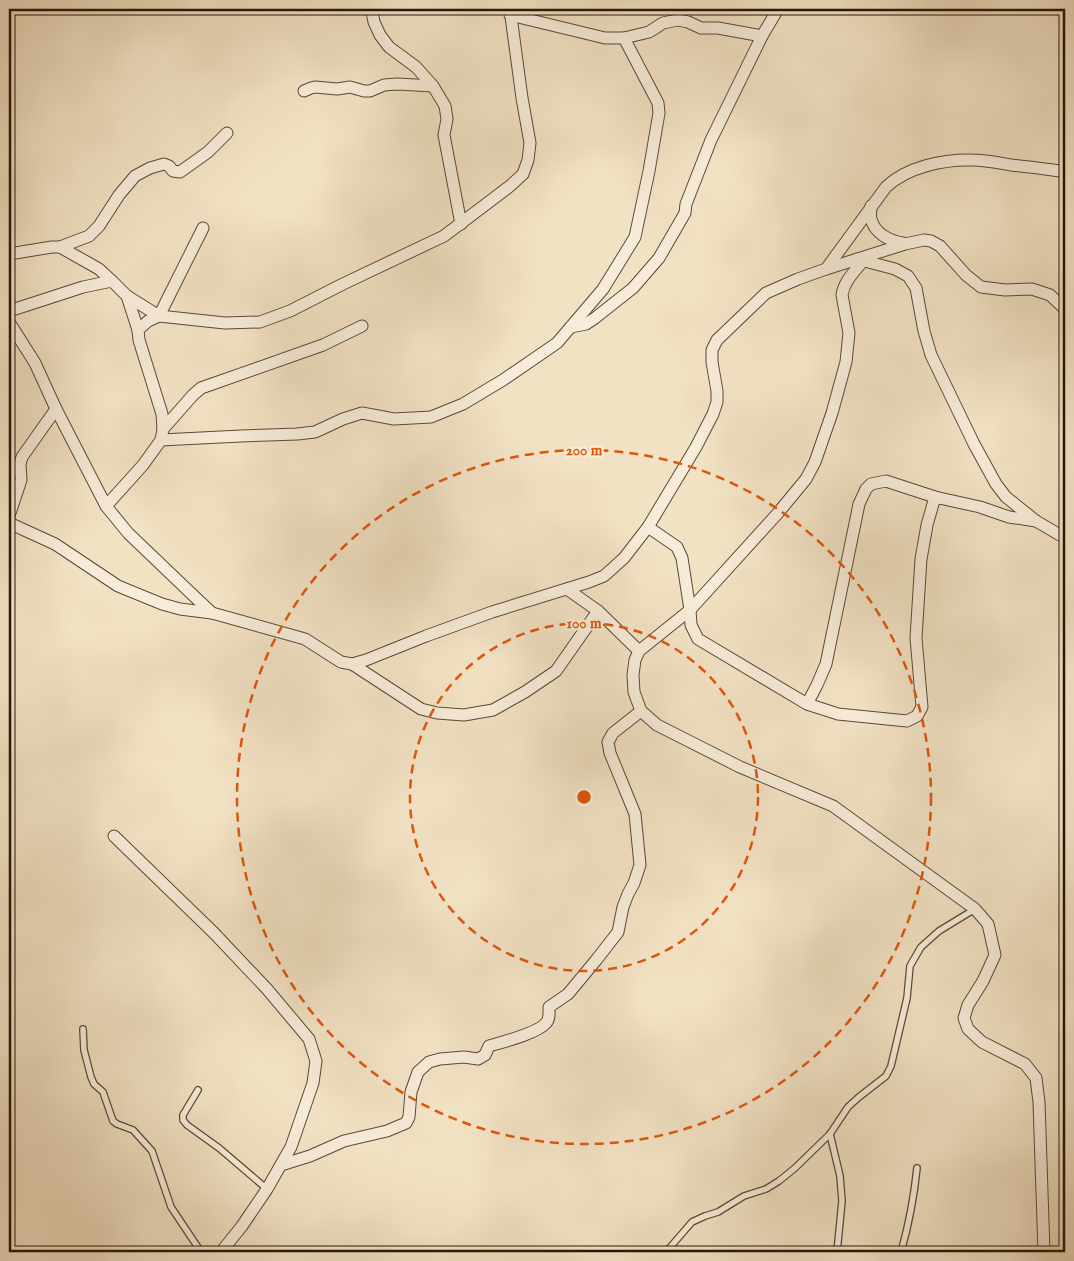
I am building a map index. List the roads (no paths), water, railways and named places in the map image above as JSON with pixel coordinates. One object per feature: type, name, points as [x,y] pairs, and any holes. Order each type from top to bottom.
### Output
[{"type":"street","points":[[368,9],[372,12],[380,35],[389,48],[416,67],[433,86],[446,106],[447,119],[444,135],[461,224]]},
{"type":"street","points":[[571,327],[586,324],[633,288],[658,258],[685,213],[686,204],[711,140],[762,36],[778,9]]},
{"type":"street","points":[[60,247],[98,269],[127,296],[159,316],[225,323],[260,322],[290,311],[444,236],[523,174],[528,160],[530,143],[510,12],[605,38],[624,38],[649,32],[663,23],[678,20],[701,28],[718,28],[762,36]]},
{"type":"street","points":[[162,434],[241,436],[297,434],[315,432],[343,418],[362,413],[394,419],[431,417],[463,404],[558,343],[603,289],[635,238],[650,172],[659,113],[658,103],[624,38]]},
{"type":"street","points":[[304,91],[315,87],[350,87],[370,91],[396,84],[433,86]]},
{"type":"street","points":[[9,254],[60,247],[89,236],[99,226],[118,194],[135,176],[150,168],[164,164],[173,171],[180,172],[208,152],[226,133]]},
{"type":"street","points":[[826,269],[886,187],[893,180],[922,166],[949,161],[972,160],[1065,172]]},
{"type":"street","points":[[871,206],[871,218],[875,228],[893,242],[906,244]]},
{"type":"street","points":[[138,330],[148,321],[159,316],[203,228]]},
{"type":"street","points":[[352,664],[492,612],[604,576],[624,558],[648,527],[696,447],[713,414],[717,402],[717,391],[712,350],[717,340],[766,293],[798,278],[924,240],[932,241],[940,246],[966,275],[981,286],[1005,290],[1032,288],[1050,295],[1065,309]]},
{"type":"street","points":[[860,260],[894,268],[908,276],[916,288],[924,331],[931,354],[974,444],[996,484],[1006,497],[1036,521],[1065,538]]},
{"type":"street","points":[[860,260],[846,283],[842,295],[849,333],[846,362],[832,413],[806,479],[778,513],[690,610],[639,651],[635,660],[633,675],[634,692],[641,711],[657,726],[732,763],[833,806],[975,909],[988,924],[995,955],[983,981],[968,1005],[964,1018],[968,1029],[982,1042],[1025,1064],[1036,1078],[1039,1102],[1044,1252]]},
{"type":"street","points":[[9,311],[83,287],[112,282]]},
{"type":"street","points":[[127,296],[162,414],[162,434]]},
{"type":"street","points":[[9,322],[35,362],[56,409],[106,506],[128,533],[212,613]]},
{"type":"street","points":[[106,506],[143,465],[162,434],[193,395],[201,388],[322,345],[362,326]]},
{"type":"street","points":[[9,516],[22,480],[20,464],[22,457],[56,409]]},
{"type":"street","points":[[808,704],[826,664],[859,504],[871,484],[886,481],[935,497],[1009,517],[1036,521]]},
{"type":"street","points":[[648,527],[677,547],[682,558],[691,625],[698,639],[808,704],[838,714],[907,720],[917,716],[922,707],[916,638],[921,559],[927,525],[935,497]]},
{"type":"street","points":[[9,523],[56,544],[118,586],[180,609],[212,613],[305,639],[341,662],[352,664],[420,709],[437,713],[464,715],[493,710],[525,692],[556,671],[598,612]]},
{"type":"street","points":[[567,589],[598,612],[639,651]]},
{"type":"street","points":[[281,1165],[310,1156],[344,1141],[387,1131],[406,1122],[410,1118],[412,1092],[418,1072],[429,1062],[456,1058],[478,1059],[484,1055],[489,1046],[536,1030],[546,1024],[549,1019],[549,1007],[568,994],[597,960],[618,932],[623,907],[640,865],[635,814],[610,753],[608,742],[613,733],[641,711]]},
{"type":"street","points":[[114,836],[214,933],[267,989],[309,1039],[316,1060],[314,1083],[291,1147],[267,1189],[242,1226],[221,1252]]},
{"type":"lane","points":[[666,1252],[692,1222],[718,1212],[744,1196],[766,1189],[795,1168],[830,1134],[848,1107],[886,1076],[907,998],[910,966],[921,947],[939,931],[975,909]]},
{"type":"lane","points":[[83,1029],[84,1050],[91,1077],[94,1084],[103,1092],[113,1121],[133,1130],[152,1151],[170,1207],[201,1252]]},
{"type":"lane","points":[[198,1090],[183,1116],[183,1120],[267,1189]]},
{"type":"lane","points":[[830,1134],[840,1176],[842,1201],[837,1252]]},
{"type":"lane","points":[[901,1252],[909,1223],[917,1168]]}]
